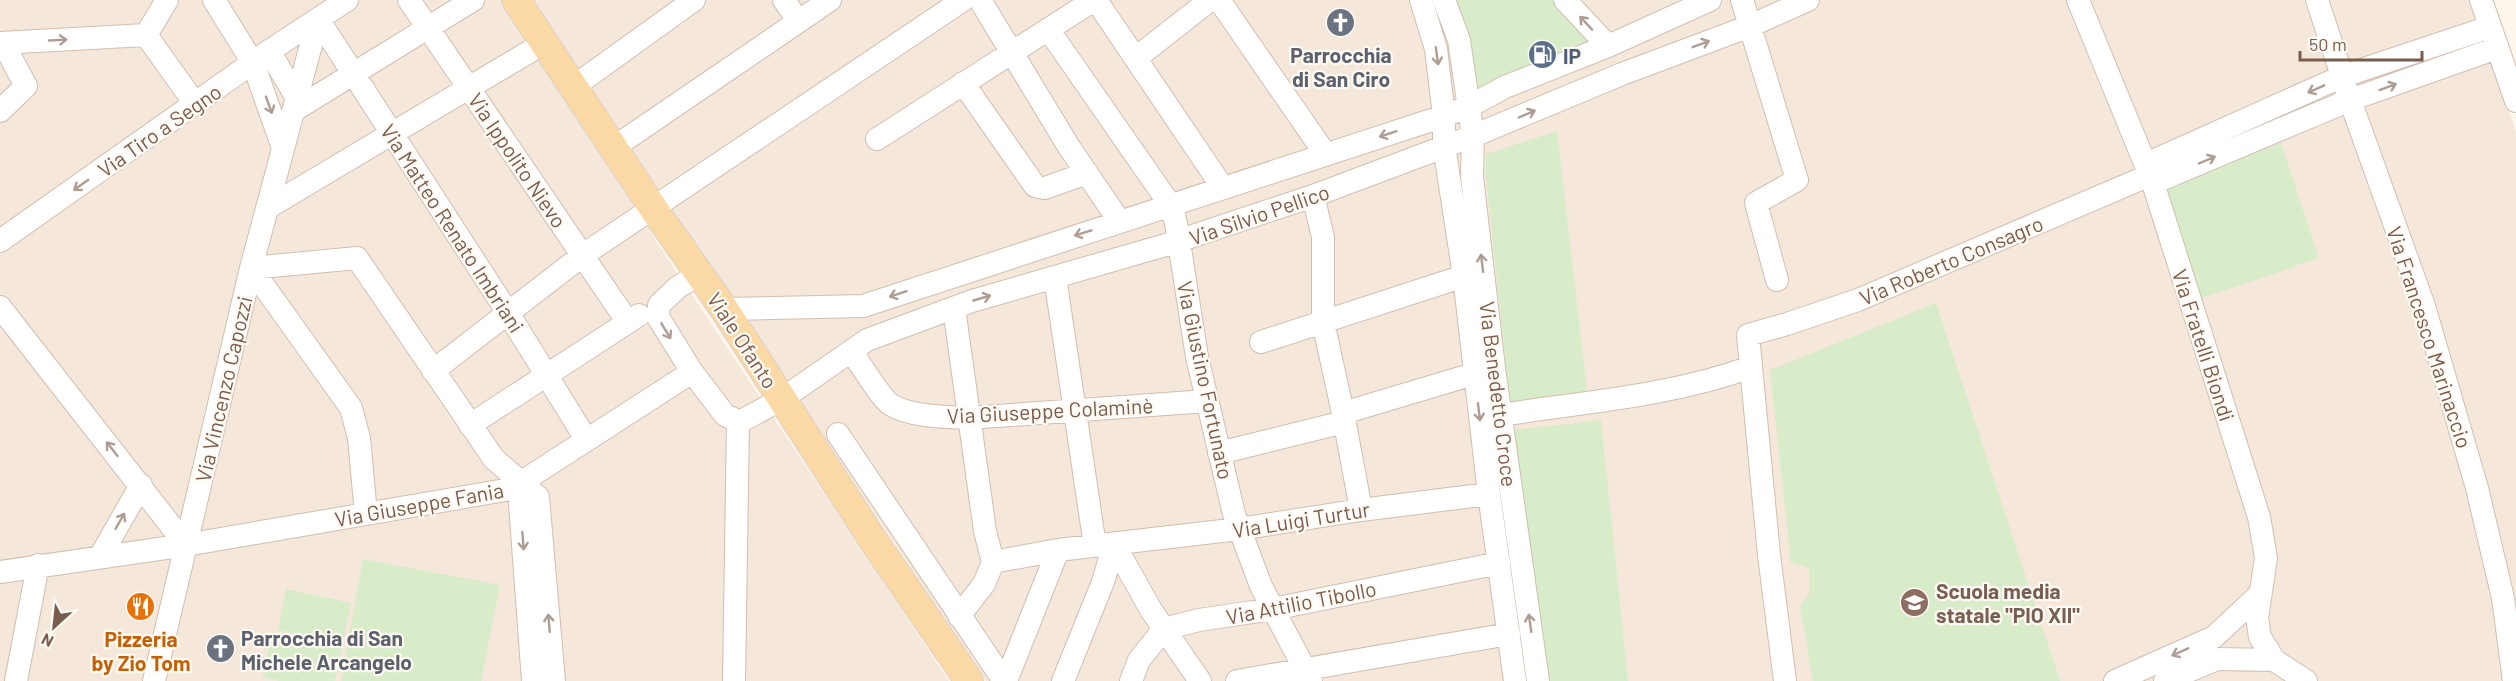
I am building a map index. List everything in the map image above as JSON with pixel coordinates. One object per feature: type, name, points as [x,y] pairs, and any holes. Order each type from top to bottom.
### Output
[{"type":"main road","name":"Viale Ofanto","points":[[516,0],[653,208],[724,309],[871,537],[969,681]]},
{"type":"street","points":[[146,35],[167,0]]},
{"type":"street","points":[[214,0],[261,57],[295,105],[355,75],[473,0]]},
{"type":"street","name":"Via Tiro a Segno","points":[[0,241],[261,57],[347,0]]},
{"type":"street","name":"Via Ippolito Nievo","points":[[409,0],[627,321]]},
{"type":"street","points":[[573,87],[694,0]]},
{"type":"street","points":[[784,0],[798,21]]},
{"type":"street","points":[[613,148],[830,0]]},
{"type":"street","points":[[433,371],[583,255],[963,0]]},
{"type":"street","points":[[980,0],[1120,222]]},
{"type":"street","name":"Via Silvio Pellico","points":[[877,139],[1095,0],[1223,188]]},
{"type":"street","points":[[1136,58],[1210,0]]},
{"type":"street","points":[[1219,0],[1326,155]]},
{"type":"street","name":"Via Benedetto Croce","points":[[1421,0],[1436,49],[1444,116],[1444,146],[1464,276],[1484,370],[1501,415],[1494,445],[1489,494],[1515,681]]},
{"type":"street","name":"Via Benedetto Croce","points":[[1444,0],[1459,40],[1473,136],[1472,177],[1484,370],[1494,445],[1538,681]]},
{"type":"street","points":[[1565,0],[1608,46]]},
{"type":"street","name":"Via Silvio Pellico","points":[[724,309],[863,306],[1444,116],[1468,107],[1505,87],[1608,46],[1710,0]]},
{"type":"street","points":[[1742,0],[1797,180],[1756,203],[1777,280]]},
{"type":"street","name":"Via Silvio Pellico","points":[[738,420],[782,399],[867,340],[954,308],[1179,241],[1313,196],[1473,136],[1750,26],[1808,0]]},
{"type":"street","name":"Via Fratelli Biondi","points":[[2078,0],[2150,174],[2259,517],[2266,558],[2257,618],[2260,637],[2274,660],[2306,681]]},
{"type":"street","name":"Via Francesco Marinaccio","points":[[2317,0],[2350,100],[2424,306],[2477,488],[2503,598],[2514,681]]},
{"type":"street","points":[[2481,0],[2516,101]]},
{"type":"street","name":"Via Matteo Renato Imbriani","points":[[318,18],[508,313],[586,439]]},
{"type":"street","name":"Via Vincenzo Capozzi","points":[[154,681],[251,268],[318,18]]},
{"type":"street","name":"Via Giustino Fortunato","points":[[1048,29],[1171,206],[1179,241],[1197,357],[1239,529],[1261,586],[1307,675]]},
{"type":"street","points":[[0,111],[26,86],[2,43],[146,35]]},
{"type":"street","points":[[146,35],[196,105]]},
{"type":"street","points":[[1632,35],[1653,63]]},
{"type":"street","name":"Via Roberto Consagro","points":[[2150,174],[2343,76],[2493,37]]},
{"type":"street","name":"Via Roberto Consagro","points":[[1751,367],[1748,335],[1858,300],[2150,174],[2350,100],[2493,37]]},
{"type":"street","points":[[267,208],[544,43]]},
{"type":"street","points":[[261,57],[283,148]]},
{"type":"street","points":[[963,83],[1035,186],[1045,188],[1087,173]]},
{"type":"street","points":[[1313,196],[1323,237],[1323,322],[1344,418],[1360,510]]},
{"type":"street","points":[[251,268],[357,258],[494,459],[538,497],[554,681]]},
{"type":"street","points":[[251,268],[351,408],[359,438],[366,514]]},
{"type":"street","points":[[470,425],[627,321],[659,304],[678,287],[700,274]]},
{"type":"street","points":[[1261,342],[1464,276]]},
{"type":"street","points":[[1055,277],[1076,410],[1104,545],[1103,582],[1063,681]]},
{"type":"street","points":[[659,304],[658,317],[692,372],[725,415],[738,420],[734,681]]},
{"type":"street","points":[[848,306],[861,332],[855,348]]},
{"type":"street","points":[[0,307],[186,545]]},
{"type":"street","points":[[954,308],[985,531],[993,562],[984,584],[959,616]]},
{"type":"street","name":"Via Giuseppe Colaminè","points":[[855,348],[888,403],[903,410],[943,417],[969,418],[1207,401]]},
{"type":"street","points":[[1501,415],[1666,389],[1720,378],[1751,367],[1769,555],[1785,681]]},
{"type":"street","points":[[1220,453],[1344,418],[1484,370]]},
{"type":"street","name":"Via Giuseppe Fania","points":[[0,572],[186,545],[512,489],[692,372]]},
{"type":"street","points":[[838,434],[1005,681]]},
{"type":"street","points":[[522,483],[520,504],[533,681]]},
{"type":"street","points":[[100,557],[141,485]]},
{"type":"street","name":"Via Luigi Turtur","points":[[993,562],[1058,550],[1239,529],[1360,510],[1489,494]]},
{"type":"street","points":[[1104,545],[1200,681]]},
{"type":"street","points":[[1005,681],[1058,550]]},
{"type":"street","name":"Via Attilio Tibollo","points":[[1164,629],[1199,620],[1273,609],[1499,562]]},
{"type":"street","points":[[16,681],[38,566]]},
{"type":"street","points":[[2165,681],[2215,648],[2260,594]]},
{"type":"street","points":[[1131,681],[1139,660],[1164,629]]},
{"type":"street","points":[[1237,681],[1307,675],[1509,634]]},
{"type":"street","points":[[2115,681],[2215,648],[2274,660]]},
{"type":"shaded area","points":[[0,0],[500,0],[656,241],[949,681],[0,681]]},
{"type":"shaded area","points":[[533,0],[2472,0],[2516,132],[2516,681],[986,681]]},
{"type":"green space","points":[[1451,0],[1558,0],[1598,43],[1476,96]]},
{"type":"green space","points":[[1557,131],[1587,391],[1510,404],[1486,177],[1486,154]]},
{"type":"green space","points":[[2281,143],[2319,258],[2200,299],[2161,188]]},
{"type":"green space","points":[[1936,303],[2060,681],[1813,681],[1800,606],[1809,594],[1809,568],[1791,563],[1770,370]]},
{"type":"green space","points":[[1601,420],[1628,681],[1547,681],[1512,430]]},
{"type":"green space","points":[[363,559],[500,585],[481,681],[341,681]]},
{"type":"green space","points":[[286,589],[351,603],[343,643],[278,630]]},
{"type":"green space","points":[[272,632],[342,647],[335,681],[279,681],[263,677]]},
{"type":"place","name":"Parrocchia di San Ciro","points":[[1341,23]]},
{"type":"place","name":"IP","points":[[1542,55]]},
{"type":"place","name":"Scuola media statale \"PIO XII\"","points":[[1915,602]]},
{"type":"place","name":"Pizzeria by Zio Tom","points":[[141,607]]},
{"type":"place","name":"Parrocchia di San Michele Arcangelo","points":[[220,649]]}]
